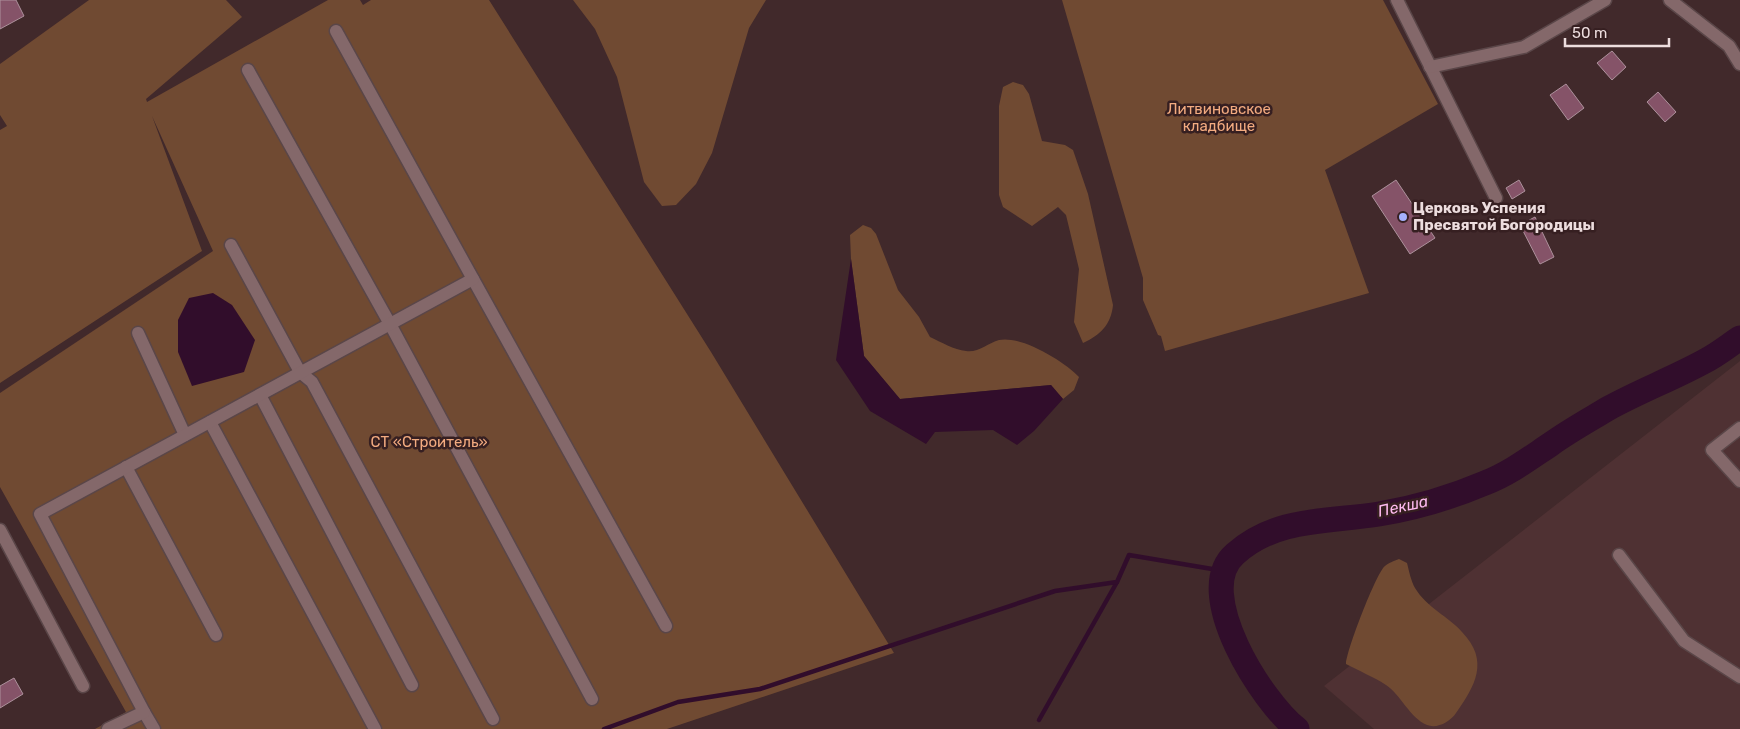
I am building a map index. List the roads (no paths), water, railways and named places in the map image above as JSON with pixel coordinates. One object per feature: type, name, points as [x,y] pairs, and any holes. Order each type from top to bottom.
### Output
[{"type":"street","points":[[1396,0],[1496,198]]},
{"type":"street","points":[[1430,68],[1524,47],[1605,0]]},
{"type":"street","points":[[1670,0],[1729,46],[1740,64]]},
{"type":"street","points":[[336,31],[666,626]]},
{"type":"street","points":[[248,70],[390,324],[592,699]]},
{"type":"street","points":[[231,245],[300,372],[312,382],[493,719]]},
{"type":"street","points":[[154,729],[40,514],[473,279]]},
{"type":"street","points":[[138,333],[185,435]]},
{"type":"street","points":[[260,395],[412,685]]},
{"type":"street","points":[[210,422],[375,729]]},
{"type":"street","points":[[1740,428],[1712,450],[1740,481]]},
{"type":"street","points":[[126,467],[216,635]]},
{"type":"street","points":[[0,530],[83,686]]},
{"type":"street","points":[[1619,555],[1684,641],[1740,677]]},
{"type":"street","points":[[108,729],[144,712]]},
{"type":"waterway","name":"Пекша","points":[[1297,729],[1283,716],[1251,672],[1237,646],[1226,619],[1221,594],[1224,571],[1235,554],[1251,542],[1285,527],[1406,509],[1446,497],[1494,479],[1609,408],[1705,361],[1740,338]]},
{"type":"waterway","points":[[604,729],[678,702],[760,689],[1055,591],[1117,582],[1129,555],[1224,571]]},
{"type":"waterway","points":[[1039,720],[1117,582]]},
{"type":"place","name":"Церковь Успения Пресвятой Богородицы","points":[[1403,217]]},
{"type":"park label","name":"Литвиновское кладбище","points":[[1219,118]]},
{"type":"park label","name":"СТ «Строитель»","points":[[429,442]]}]
